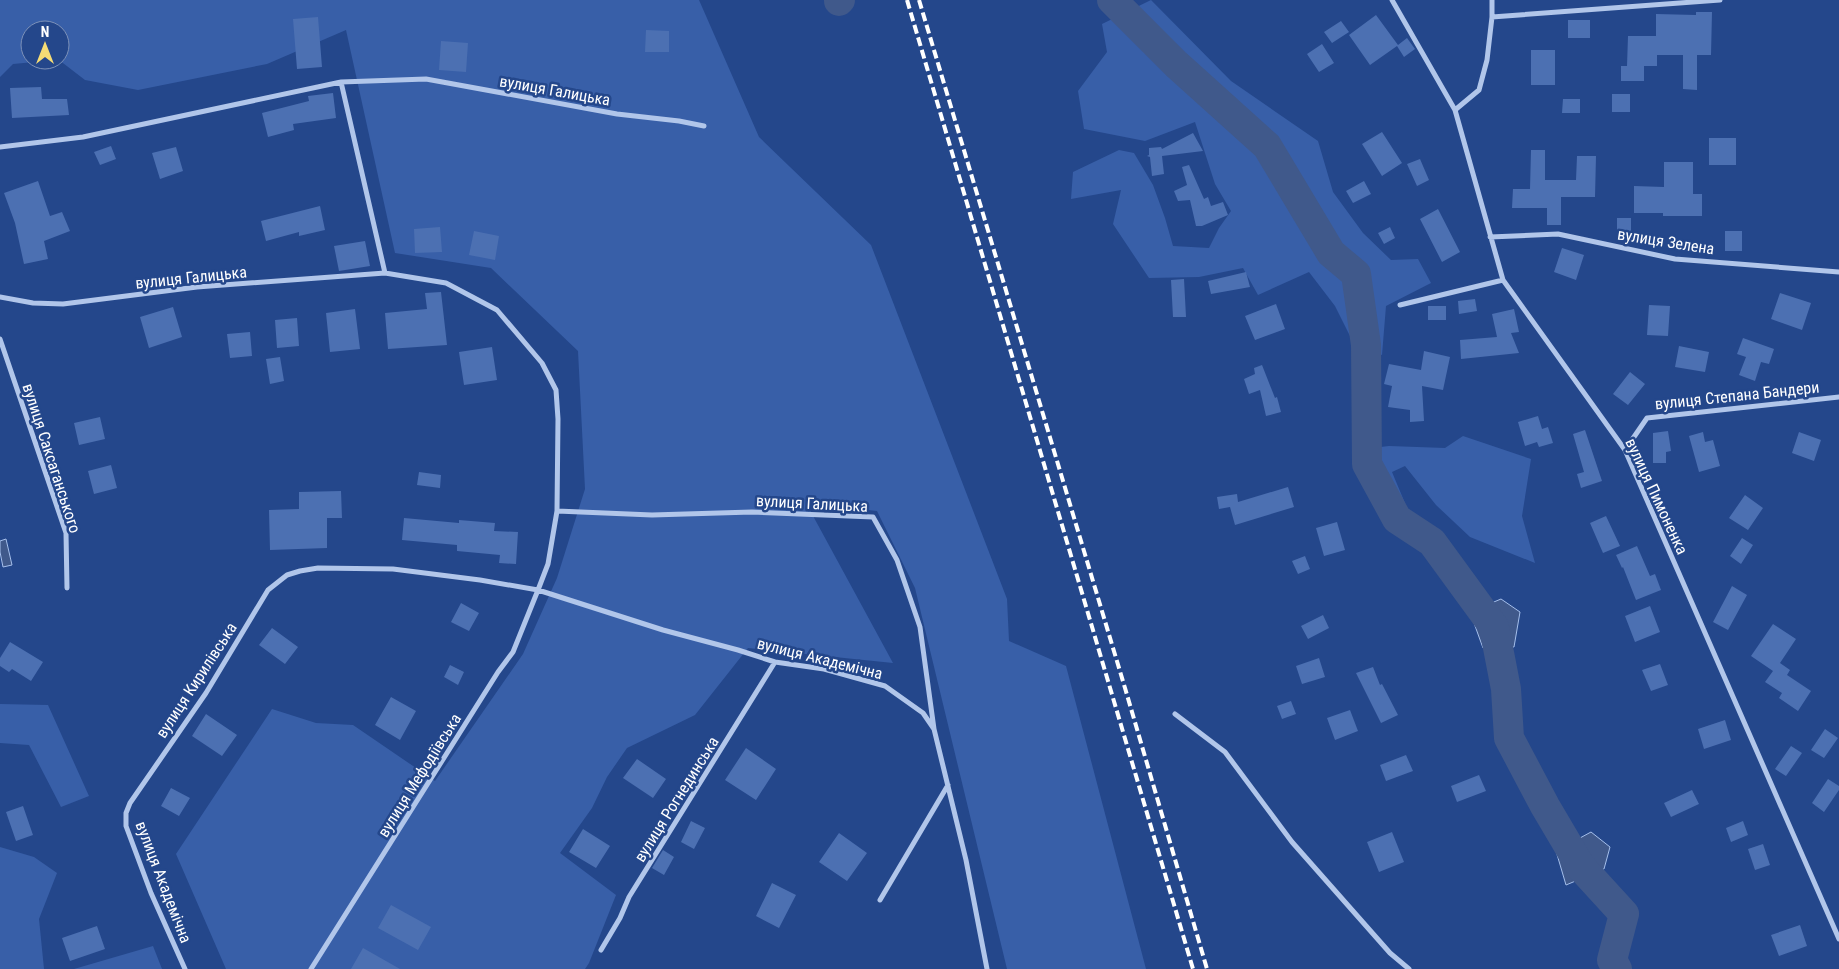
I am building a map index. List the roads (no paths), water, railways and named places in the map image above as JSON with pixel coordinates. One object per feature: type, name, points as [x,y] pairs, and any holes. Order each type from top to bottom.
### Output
[{"type":"street","name":"вулиця Пимоненка","points":[[1392,0],[1455,110],[1502,280],[1625,450],[1839,939]]},
{"type":"street","points":[[1455,110],[1479,90],[1487,60],[1492,0]]},
{"type":"street","points":[[1492,18],[1720,0]]},
{"type":"street","name":"вулиця Галицька","points":[[0,147],[83,136],[341,82],[426,79],[618,114],[704,126]]},
{"type":"street","points":[[341,82],[385,273]]},
{"type":"street","name":"вулиця Зелена","points":[[1490,237],[1558,234],[1675,258],[1839,272]]},
{"type":"street","name":"вулиця Галицька","points":[[0,297],[33,303],[63,304],[197,287],[385,273],[446,283],[497,310],[542,362],[556,390],[558,419],[557,510],[548,564],[538,590]]},
{"type":"street","points":[[1400,305],[1502,280]]},
{"type":"street","name":"вулиця Саксаганського","points":[[0,339],[66,533],[67,588]]},
{"type":"street","name":"вулиця Степана Бандери","points":[[1625,450],[1647,418],[1839,397]]},
{"type":"street","name":"вулиця Галицька","points":[[557,510],[652,515],[752,512],[873,517],[897,560],[920,626],[934,730]]},
{"type":"street","name":"вулиця Кирилівська","points":[[130,803],[206,693],[268,590],[287,575],[300,570],[318,568],[393,569],[480,580],[538,590]]},
{"type":"street","name":"вулиця Академічна","points":[[538,590],[664,630],[775,662],[824,669],[885,686],[922,713],[934,730],[948,785],[966,860],[987,969]]},
{"type":"street","name":"вулиця Мефодіївська","points":[[311,969],[498,672],[513,652],[538,590]]},
{"type":"street","name":"вулиця Рогнединська","points":[[601,950],[620,918],[629,897],[775,662]]},
{"type":"street","points":[[1175,714],[1226,752],[1292,842],[1390,953],[1409,969]]},
{"type":"street","points":[[880,900],[948,785]]},
{"type":"street","name":"вулиця Академічна","points":[[130,803],[126,813],[126,826],[151,893],[185,969]]},
{"type":"waterway","points":[[1112,0],[1176,64],[1267,146],[1331,253],[1356,274],[1366,345],[1367,464],[1397,519],[1432,542],[1494,627],[1506,689],[1509,738],[1545,806],[1581,867],[1624,914],[1612,960],[1617,969]]},
{"type":"railway","points":[[907,0],[1193,969]]},
{"type":"railway","points":[[919,0],[1207,969]]}]
